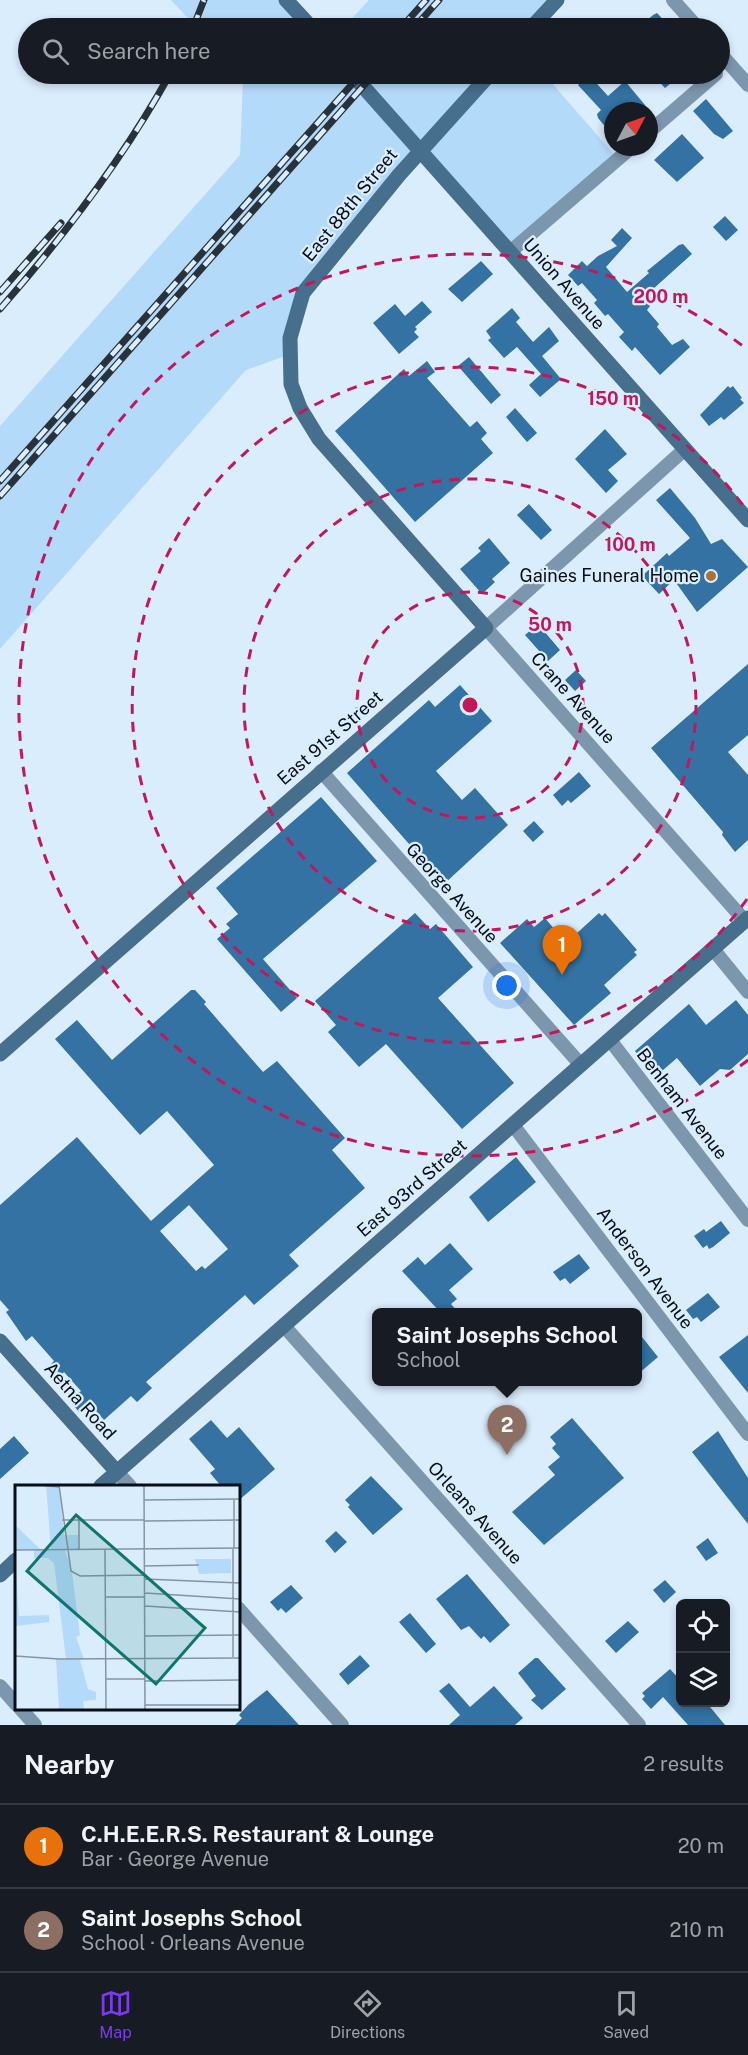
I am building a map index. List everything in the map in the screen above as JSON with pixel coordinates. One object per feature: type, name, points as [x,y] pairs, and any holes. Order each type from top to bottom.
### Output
[{"type":"street","points":[[286,0],[303,18]]},
{"type":"street","points":[[540,18],[557,0]]},
{"type":"street","points":[[673,0],[689,18]]},
{"type":"street","points":[[730,69],[748,85]]},
{"type":"street","name":"Union Avenue","points":[[361,84],[748,520]]},
{"type":"street","name":"East 88th Street","points":[[291,384],[290,338],[303,293],[421,150],[481,84]]},
{"type":"street","points":[[658,124],[704,84]]},
{"type":"street","points":[[510,252],[622,156]]},
{"type":"street","name":"Crane Avenue","points":[[291,384],[300,408],[319,439],[747,919]]},
{"type":"street","name":"East 91st Street","points":[[0,1054],[486,628],[685,449]]},
{"type":"street","name":"George Avenue","points":[[321,771],[581,1065]]},
{"type":"street","name":"East 93rd Street","points":[[102,1485],[747,919]]},
{"type":"street","points":[[713,949],[748,992]]},
{"type":"street","name":"Benham Avenue","points":[[610,1040],[748,1220]]},
{"type":"street","name":"Anderson Avenue","points":[[513,1125],[748,1434]]},
{"type":"street","name":"Orleans Avenue","points":[[284,1326],[639,1725]]},
{"type":"street","name":"Aetna Road","points":[[0,1341],[129,1485]]},
{"type":"street","points":[[0,1575],[15,1561]]},
{"type":"street","points":[[240,1610],[342,1725]]},
{"type":"street","points":[[0,1686],[15,1703]]},
{"type":"street","points":[[22,1710],[35,1725]]},
{"type":"shaded area","points":[[171,0],[286,0],[303,18],[188,18]]},
{"type":"shaded area","points":[[369,0],[557,0],[540,18],[352,18]]},
{"type":"shaded area","points":[[243,84],[553,84],[604,143],[604,156],[615,156],[618,159],[510,252],[422,150],[303,293],[291,354],[246,370],[0,649],[0,426],[240,155]]},
{"type":"building","points":[[657,13],[662,18],[650,18]]},
{"type":"building","points":[[579,84],[597,84],[608,96],[622,84],[628,84],[642,102],[604,102],[604,125],[597,114],[601,110]]},
{"type":"building","points":[[706,99],[733,131],[723,139],[714,134],[693,111]]},
{"type":"building","points":[[682,134],[704,158],[677,182],[654,160]]},
{"type":"building","points":[[725,216],[738,230],[726,241],[713,227]]},
{"type":"building","points":[[622,228],[632,238],[606,267],[627,292],[649,273],[647,271],[679,245],[683,244],[692,254],[643,298],[650,306],[647,310],[659,324],[657,327],[672,345],[683,339],[690,347],[660,375],[635,347],[632,351],[619,337],[624,332],[608,314],[605,316],[594,303],[597,300],[582,283],[578,286],[568,275],[582,261],[587,266],[598,256],[617,246],[611,240]]},
{"type":"building","points":[[481,261],[493,274],[462,302],[448,289]]},
{"type":"building","points":[[422,301],[432,312],[415,327],[417,329],[414,332],[419,337],[399,354],[373,323],[395,304],[405,316]]},
{"type":"building","points":[[512,308],[520,318],[516,322],[533,342],[549,327],[559,341],[542,356],[561,379],[540,397],[529,385],[541,374],[517,347],[504,358],[488,340],[491,338],[486,331]]},
{"type":"building","points":[[469,357],[501,395],[491,404],[458,366]]},
{"type":"building","points":[[427,361],[435,372],[427,378],[470,427],[477,421],[487,433],[481,439],[493,453],[415,522],[335,431],[404,369],[409,376]]},
{"type":"building","points":[[728,386],[730,388],[733,386],[744,403],[724,420],[721,417],[709,426],[700,415]]},
{"type":"building","points":[[515,408],[537,433],[527,442],[506,417]]},
{"type":"building","points":[[605,429],[627,454],[608,470],[618,481],[606,493],[575,459]]},
{"type":"building","name":"Gaines Funeral Home","points":[[670,488],[695,518],[711,544],[722,539],[748,567],[697,612],[674,580],[659,594],[642,576],[667,553],[669,556],[690,538],[656,500]]},
{"type":"building","points":[[529,504],[552,530],[541,540],[517,515]]},
{"type":"building","points":[[489,538],[510,563],[492,579],[495,582],[482,594],[460,569],[481,551],[478,548]]},
{"type":"building","points":[[538,624],[560,650],[548,661],[525,635]]},
{"type":"building","points":[[748,664],[748,735],[728,752],[748,775],[748,840],[735,852],[722,835],[723,832],[651,748]]},
{"type":"building","points":[[576,670],[586,681],[575,691],[565,680]]},
{"type":"building","points":[[460,685],[492,721],[436,771],[462,800],[475,788],[508,825],[444,884],[347,773],[429,700],[435,707]]},
{"type":"building","points":[[579,772],[591,786],[571,803],[568,800],[562,806],[553,795]]},
{"type":"building","points":[[321,797],[377,861],[263,959],[297,998],[281,1012],[217,939],[230,928],[226,924],[238,914],[216,888]]},
{"type":"building","points":[[534,821],[544,832],[533,842],[523,831]]},
{"type":"building","points":[[415,913],[430,929],[436,924],[473,967],[438,998],[514,1083],[462,1129],[386,1044],[359,1067],[328,1032],[336,1025],[315,1001]]},
{"type":"building","points":[[599,913],[602,916],[605,913],[637,950],[634,952],[637,955],[604,985],[611,993],[574,1025],[500,943],[527,919],[534,927],[545,918],[566,943]]},
{"type":"building","points":[[191,990],[195,990],[206,1002],[204,1004],[263,1072],[277,1061],[345,1138],[332,1150],[365,1188],[289,1255],[299,1266],[254,1305],[245,1295],[146,1382],[152,1388],[137,1402],[131,1396],[104,1420],[89,1403],[79,1412],[70,1401],[81,1391],[64,1372],[61,1375],[51,1364],[54,1361],[32,1336],[26,1341],[6,1312],[9,1310],[0,1300],[0,1205],[77,1137],[151,1221],[214,1165],[167,1111],[140,1135],[55,1039],[77,1020],[112,1060]],"holes":[[[189,1205],[228,1249],[205,1269],[202,1266],[196,1271],[160,1231]]]},
{"type":"building","points":[[736,1000],[748,1015],[748,1054],[730,1070],[720,1069],[700,1086],[677,1058],[655,1077],[635,1051],[689,1004],[706,1025]]},
{"type":"building","points":[[516,1157],[536,1182],[488,1222],[469,1197]]},
{"type":"building","points":[[721,1221],[730,1233],[713,1247],[709,1249],[707,1245],[703,1248],[694,1236],[704,1229],[706,1232]]},
{"type":"building","points":[[450,1243],[473,1269],[449,1290],[457,1299],[451,1304],[454,1308],[436,1308],[402,1271],[418,1257],[425,1265]]},
{"type":"building","points":[[579,1254],[590,1268],[570,1284],[565,1278],[560,1281],[553,1272]]},
{"type":"building","points":[[708,1293],[720,1307],[701,1322],[697,1317],[693,1319],[686,1310]]},
{"type":"building","points":[[748,1335],[748,1393],[719,1357]]},
{"type":"building","points":[[642,1337],[658,1357],[642,1371]]},
{"type":"building","points":[[572,1418],[624,1478],[544,1545],[512,1512],[555,1475],[548,1467],[560,1457],[552,1448],[556,1444],[550,1437]]},
{"type":"building","points":[[211,1420],[227,1438],[239,1427],[275,1469],[240,1499],[240,1485],[220,1485],[210,1473],[215,1469],[189,1439]]},
{"type":"building","points":[[718,1431],[748,1478],[748,1524],[692,1452]]},
{"type":"building","points":[[14,1436],[29,1453],[0,1479],[0,1449]]},
{"type":"building","points":[[371,1476],[403,1509],[373,1535],[348,1507],[350,1505],[345,1500]]},
{"type":"building","points":[[336,1531],[347,1542],[335,1553],[325,1541]]},
{"type":"building","points":[[708,1538],[718,1553],[706,1561],[696,1547]]},
{"type":"building","points":[[467,1574],[510,1625],[490,1643],[484,1636],[481,1639],[469,1626],[461,1630],[436,1599]]},
{"type":"building","points":[[665,1580],[676,1592],[664,1603],[653,1590]]},
{"type":"building","points":[[291,1585],[303,1598],[286,1613],[281,1608],[278,1611],[270,1602]]},
{"type":"building","points":[[410,1613],[436,1644],[426,1653],[399,1622]]},
{"type":"building","points":[[628,1621],[639,1632],[616,1653],[605,1641]]},
{"type":"building","points":[[360,1655],[370,1666],[348,1685],[339,1674]]},
{"type":"building","points":[[538,1658],[566,1689],[542,1710],[531,1700],[536,1696],[518,1673]]},
{"type":"building","points":[[670,1669],[676,1676],[676,1707],[710,1707],[725,1725],[688,1725],[663,1697],[651,1709],[642,1699],[645,1696],[642,1693]]},
{"type":"building","points":[[449,1683],[470,1707],[494,1686],[523,1718],[515,1725],[449,1725],[460,1715],[439,1691]]},
{"type":"building","points":[[267,1690],[299,1725],[235,1725],[242,1718],[239,1715],[248,1705]]},
{"type":"railway","points":[[197,18],[204,0]]},
{"type":"railway","points":[[410,18],[426,0]]},
{"type":"railway","points":[[423,18],[439,0]]},
{"type":"railway","points":[[0,309],[91,196],[133,136],[164,84]]},
{"type":"railway","points":[[0,481],[352,84]]},
{"type":"railway","points":[[0,496],[365,84]]},
{"type":"railway","points":[[0,292],[61,223]]},
{"type":"place","name":"Gaines Funeral Home","points":[[711,576]]},
{"type":"place","name":"C.H.E.E.R.S. Restaurant & Lounge","points":[[562,975]]},
{"type":"place","name":"Saint Josephs School","points":[[507,1455]]}]
